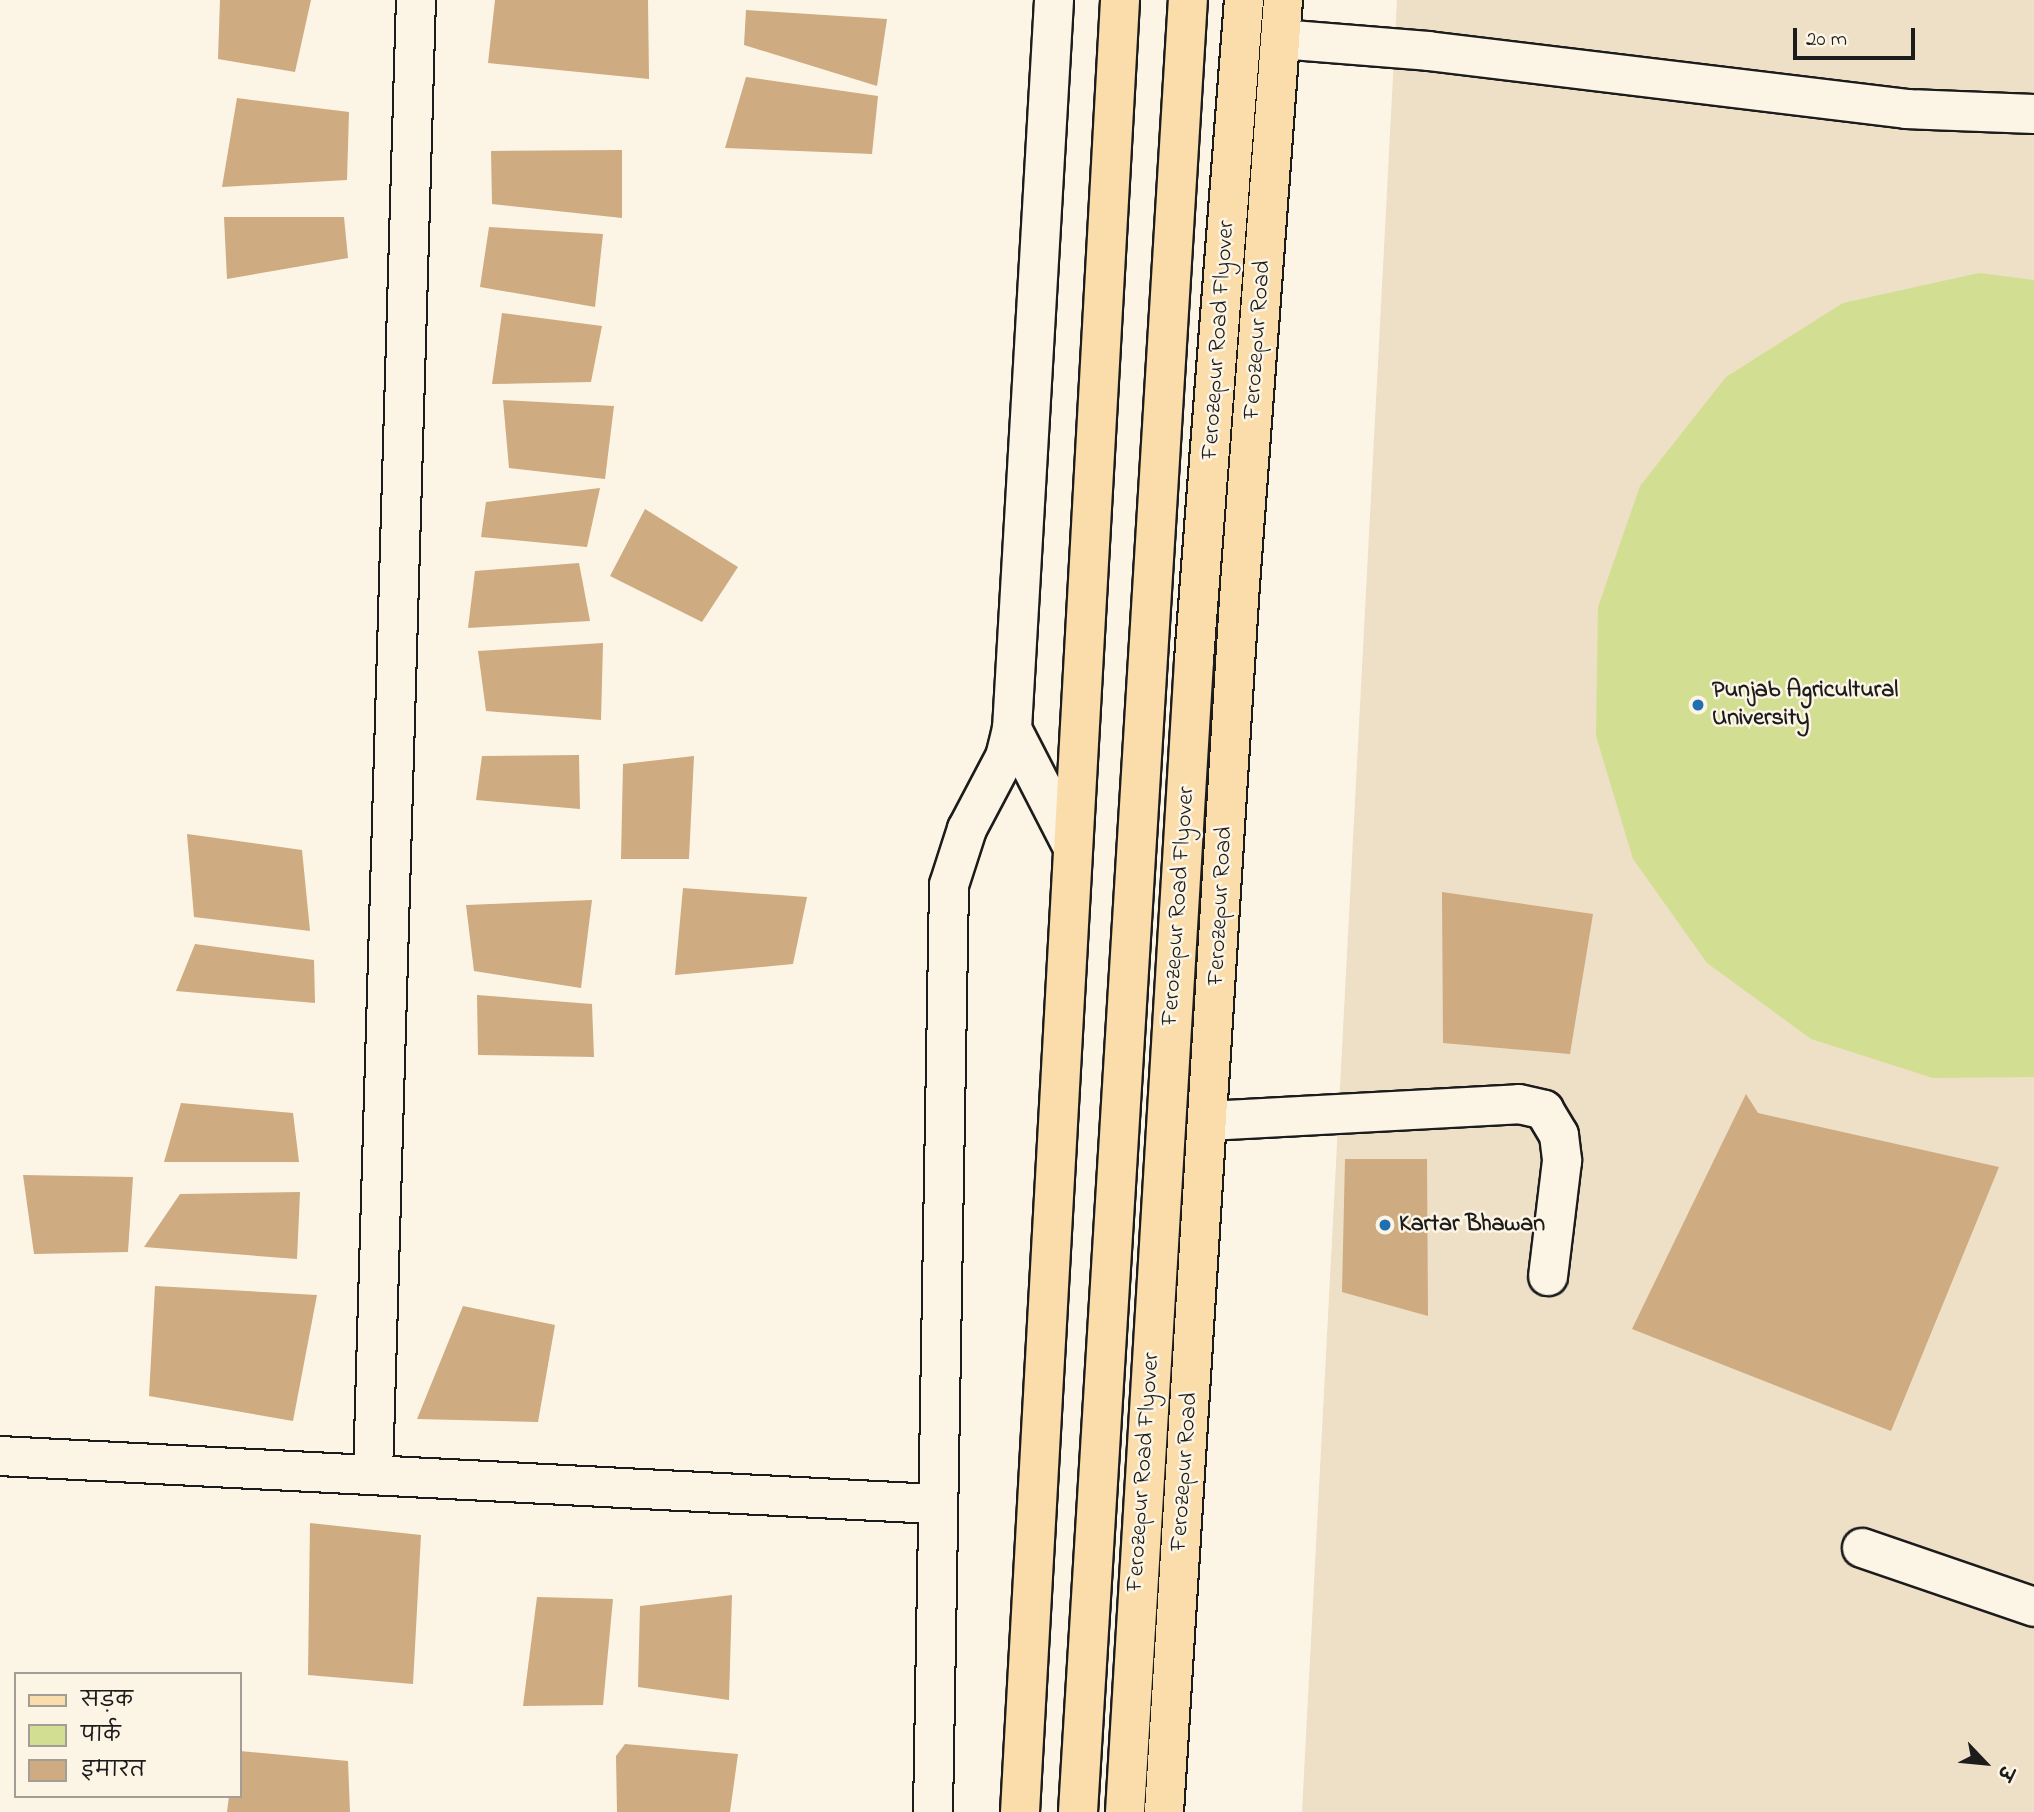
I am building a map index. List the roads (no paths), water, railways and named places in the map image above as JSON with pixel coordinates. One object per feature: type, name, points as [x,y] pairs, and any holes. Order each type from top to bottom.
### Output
[{"type":"main road","points":[[1020,1812],[1071,844],[1120,0]]},
{"type":"main road","points":[[1176,0],[1185,43]]},
{"type":"main road","name":"Ferozepur Road Flyover","points":[[1078,1812],[1188,0]]},
{"type":"main road","name":"Ferozepur Road Flyover","points":[[1125,1812],[1195,660],[1244,0]]},
{"type":"main road","name":"Ferozepur Road","points":[[1164,1812],[1240,584],[1283,0]]},
{"type":"street","points":[[373,1473],[416,0]]},
{"type":"street","points":[[933,1812],[936,1504],[949,885],[967,829],[1004,757],[1012,729],[1054,0]]},
{"type":"street","points":[[1280,40],[1428,51],[1906,108],[2034,114]]},
{"type":"street","points":[[1012,729],[1071,844]]},
{"type":"street","points":[[1208,1121],[1519,1104],[1544,1110],[1559,1135],[1562,1161],[1548,1276]]},
{"type":"street","points":[[0,1456],[373,1473],[936,1504]]},
{"type":"street","points":[[1862,1548],[2034,1607]]},
{"type":"place","name":"Punjab Agricultural University","points":[[1698,705]]},
{"type":"place","name":"Kartar Bhawan","points":[[1385,1225]]}]
